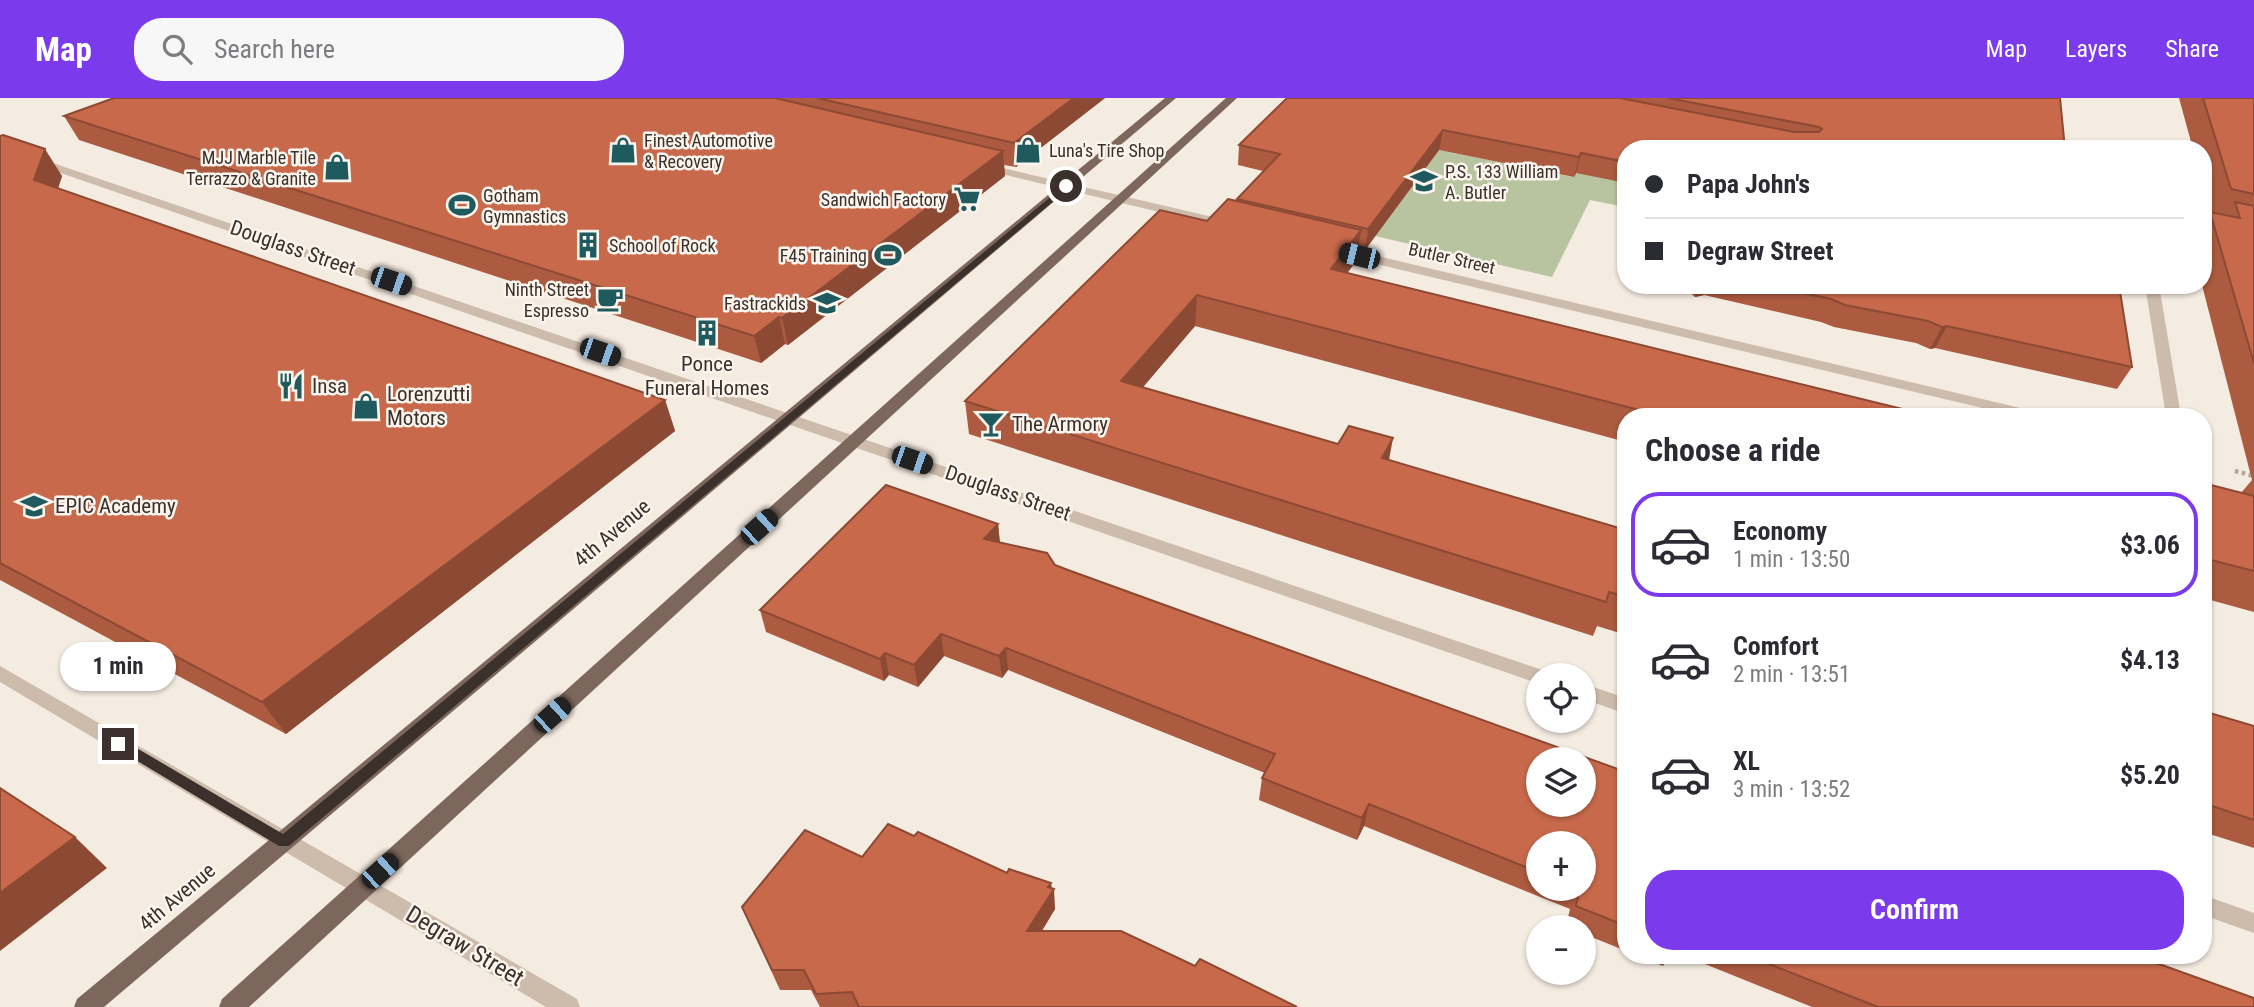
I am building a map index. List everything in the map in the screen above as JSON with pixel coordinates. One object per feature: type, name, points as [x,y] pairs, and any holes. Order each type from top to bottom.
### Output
[{"type":"main road","name":"4th Avenue","points":[[86,1007],[1171,98]]},
{"type":"main road","points":[[231,1007],[1233,98]]},
{"type":"street","name":"Douglass Street","points":[[0,148],[1526,672]]},
{"type":"street","points":[[963,161],[1238,227]]},
{"type":"street","name":"Butler Street","points":[[1319,246],[1999,408]]},
{"type":"street","points":[[2154,294],[2173,408]]},
{"type":"street","name":"Degraw Street","points":[[0,674],[568,1007]]},
{"type":"street","points":[[1596,695],[1617,703]]},
{"type":"street","points":[[2212,908],[2254,923]]},
{"type":"path","points":[[2235,471],[2254,476]]},
{"type":"green space","points":[[1597,134],[1617,144],[1617,205],[1590,200],[1552,277],[1375,236],[1439,150],[1573,177]]},
{"type":"building","points":[[114,98],[775,98],[1003,151],[782,318],[779,317],[754,336],[64,116]]},
{"type":"building","points":[[817,98],[1074,98],[1014,143]]},
{"type":"building","points":[[1287,98],[1620,98],[1794,132],[1819,132],[1822,129],[1819,127],[1668,98],[2060,98],[2064,140],[1617,140],[1617,160],[1581,153],[1579,157],[1443,130],[1368,229],[1237,199],[1280,154],[1239,145]]},
{"type":"building","points":[[2203,98],[2254,98],[2254,194],[2231,189]]},
{"type":"building","points":[[0,136],[45,149],[34,180],[665,400],[262,702],[0,563]]},
{"type":"building","points":[[1228,199],[1361,230],[1331,269],[1898,408],[1631,408],[1197,295],[1121,381],[1338,444],[1349,426],[1393,438],[1382,458],[1617,527],[1617,594],[1609,592],[1606,602],[965,401],[1160,210],[1207,221]]},
{"type":"building","points":[[2235,202],[2254,206],[2254,363],[2212,212],[2240,218]]},
{"type":"building","points":[[1808,294],[2120,294],[2132,367],[1942,327],[1928,321],[1845,305]]},
{"type":"building","points":[[886,485],[998,524],[984,539],[1047,553],[1055,565],[1068,570],[1557,747],[1526,747],[1526,817],[1596,817],[1596,761],[1617,769],[1617,922],[1576,906],[1577,901],[1596,901],[1596,831],[1526,831],[1526,867],[1369,804],[1362,818],[1262,778],[1275,754],[1006,648],[999,656],[941,634],[914,665],[885,653],[880,659],[760,610]]},
{"type":"building","points":[[2212,485],[2254,496],[2254,571],[2212,560]]},
{"type":"building","points":[[2212,714],[2254,726],[2254,820],[2212,806]]},
{"type":"building","points":[[0,788],[75,837],[0,893]]},
{"type":"building","points":[[888,824],[914,836],[918,832],[1007,873],[1009,869],[1051,883],[1048,887],[1054,889],[1027,931],[1121,931],[1195,966],[1200,959],[1297,1007],[859,1007],[852,992],[816,994],[804,970],[772,970],[742,907],[805,830],[862,857]]},
{"type":"building","points":[[1769,964],[2159,964],[2254,998],[2254,1007],[1878,1007]]},
{"type":"place","name":"Finest Automotive & Recovery","points":[[623,150]]},
{"type":"place","name":"Luna's Tire Shop","points":[[1028,150]]},
{"type":"place","name":"MJJ Marble Tile Terrazzo & Granite","points":[[337,167]]},
{"type":"place","name":"P.S. 133 William A. Butler","points":[[1424,181]]},
{"type":"place","name":"Sandwich Factory","points":[[967,199]]},
{"type":"place","name":"Gotham Gymnastics","points":[[462,205]]},
{"type":"place","name":"School of Rock","points":[[588,245]]},
{"type":"place","name":"F45 Training","points":[[888,255]]},
{"type":"place","name":"Ninth Street Espresso","points":[[610,299]]},
{"type":"place","name":"Fastrackids","points":[[827,303]]},
{"type":"place","name":"Ponce Funeral Homes","points":[[707,333]]},
{"type":"place","name":"Insa","points":[[291,386]]},
{"type":"place","name":"Lorenzutti Motors","points":[[366,406]]},
{"type":"place","name":"The Armory","points":[[991,424]]},
{"type":"place","name":"EPIC Academy","points":[[34,506]]},
{"type":"route","points":[[118,744],[284,842],[1066,186]]}]
